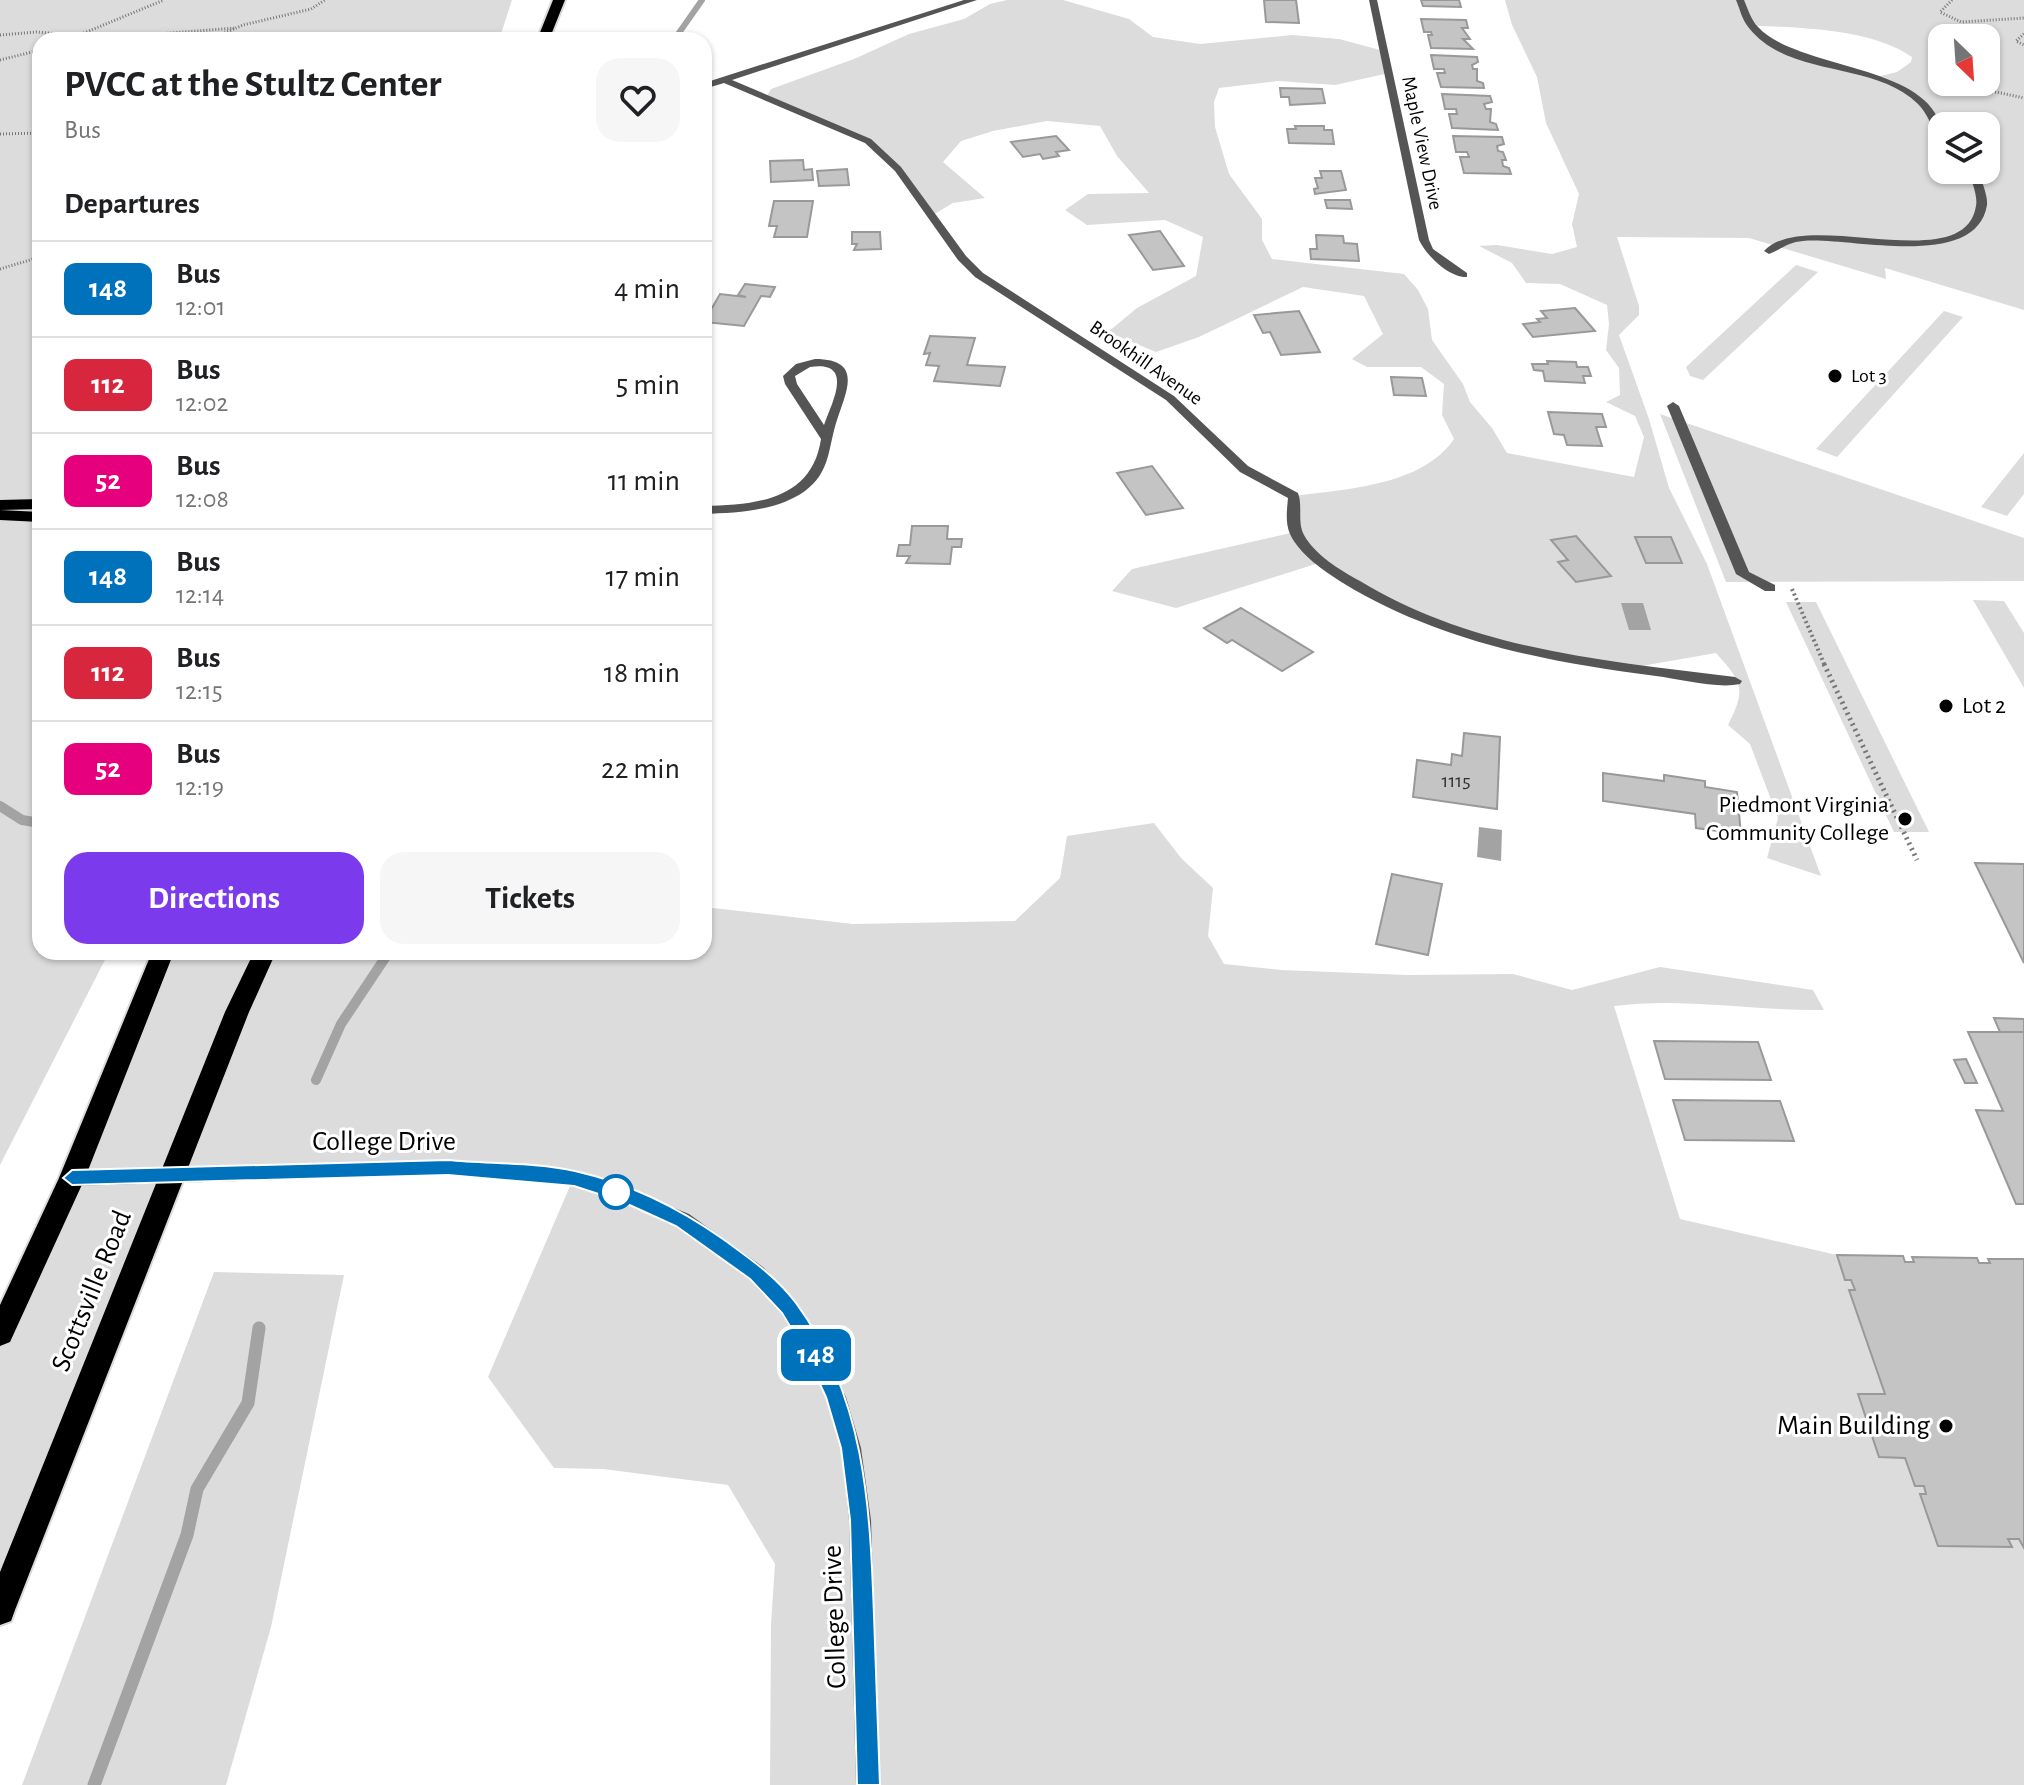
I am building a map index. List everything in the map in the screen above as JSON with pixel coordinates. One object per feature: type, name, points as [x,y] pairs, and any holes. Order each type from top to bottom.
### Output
[{"type":"highway","points":[[546,32],[559,0]]},
{"type":"highway","points":[[0,515],[32,517]]},
{"type":"highway","points":[[0,1334],[72,1178],[160,960]]},
{"type":"highway","name":"Scottsville Road","points":[[0,1610],[237,1012],[261,960]]},
{"type":"main road","points":[[0,505],[32,504]]},
{"type":"street","points":[[712,84],[973,0]]},
{"type":"street","name":"Maple View Drive","points":[[1373,0],[1424,240],[1429,251],[1463,275]]},
{"type":"street","points":[[1740,0],[1751,26],[1768,39],[1817,61],[1884,81],[1908,92],[1930,112]]},
{"type":"street","name":"Brookhill Avenue","points":[[725,80],[765,99],[846,129],[884,153],[962,258],[979,275],[1170,398],[1244,469],[1294,496],[1296,532],[1322,562],[1355,585],[1418,618],[1465,634],[1630,668],[1735,681]]},
{"type":"street","points":[[1984,184],[1995,197]]},
{"type":"street","points":[[1769,251],[1784,241],[1808,237],[1939,244],[1975,240]]},
{"type":"street","points":[[712,509],[769,501],[802,487],[815,476],[822,464],[825,436],[844,385],[843,375],[829,364],[804,364],[794,368],[789,376],[791,384],[825,436]]},
{"type":"street","points":[[1673,406],[1743,574],[1770,588]]},
{"type":"street","name":"College Drive","points":[[72,1178],[448,1168],[574,1178],[682,1220],[756,1273],[788,1307],[810,1342],[836,1397],[851,1448],[860,1520],[868,1785]]},
{"type":"path","points":[[87,32],[164,0]]},
{"type":"path","points":[[184,32],[236,28],[295,14],[325,0]]},
{"type":"path","points":[[1952,0],[1940,12],[1961,22],[2024,18]]},
{"type":"path","points":[[227,32],[236,28]]},
{"type":"path","points":[[0,35],[32,32]]},
{"type":"path","points":[[2024,34],[2016,41],[2024,45]]},
{"type":"path","points":[[0,60],[32,52]]},
{"type":"path","points":[[1908,92],[1996,92],[2024,98]]},
{"type":"path","points":[[0,134],[32,133]]},
{"type":"path","points":[[0,269],[32,259]]},
{"type":"path","points":[[1792,588],[1836,693],[1917,860]]},
{"type":"shaded area","points":[[0,0],[512,0],[502,32],[32,32],[32,960],[105,960],[0,1165]]},
{"type":"shaded area","points":[[1007,0],[1063,0],[1129,19],[1153,37],[1200,44],[1292,35],[1339,39],[1384,51],[1389,73],[1335,85],[1278,81],[1219,88],[1214,102],[1215,127],[1229,174],[1262,219],[1262,240],[1272,259],[1404,274],[1418,290],[1428,309],[1432,340],[1463,384],[1470,402],[1492,428],[1507,453],[1634,477],[1644,437],[1635,416],[1606,402],[1620,395],[1619,368],[1606,350],[1609,324],[1607,305],[1560,284],[1526,283],[1512,263],[1479,246],[1497,245],[1552,254],[1577,247],[1572,224],[1579,194],[1546,123],[1537,77],[1512,25],[1505,0],[2024,0],[2024,310],[1885,268],[1886,279],[1749,238],[1617,237],[1639,306],[1639,315],[1619,335],[1649,419],[1669,488],[1707,564],[1821,876],[1767,858],[1778,818],[1750,744],[1728,725],[1738,703],[1739,687],[1732,672],[1716,653],[1630,668],[1542,652],[1418,618],[1322,562],[1176,608],[1112,591],[1132,569],[1295,532],[1294,496],[1382,482],[1423,467],[1440,455],[1454,439],[1442,415],[1444,384],[1421,367],[1367,367],[1352,359],[1383,334],[1364,296],[1303,287],[1199,337],[1156,352],[1108,332],[1137,308],[1196,276],[1203,237],[1165,220],[1087,225],[1065,210],[1088,194],[1149,193],[1117,156],[1100,126],[1047,121],[993,131],[961,141],[943,162],[985,198],[953,203],[931,216],[905,179],[868,141],[765,99],[771,89],[854,59],[909,34],[964,19],[990,4]],"holes":[[[1753,26],[1814,29],[1877,40],[1912,57],[1911,62],[1897,72],[1872,78],[1768,39]]]},
{"type":"shaded area","points":[[1796,265],[1818,272],[1703,380],[1690,376],[1686,367]]},
{"type":"shaded area","points":[[1944,311],[1963,317],[1837,457],[1816,449]]},
{"type":"shaded area","points":[[1660,414],[2024,538],[2024,581],[1726,582]]},
{"type":"shaded area","points":[[2024,453],[2024,494],[2007,516],[1981,507]]},
{"type":"shaded area","points":[[1973,600],[2004,601],[2024,633],[2024,688]]},
{"type":"shaded area","points":[[1786,602],[1816,602],[1929,832],[1894,832]]},
{"type":"shaded area","points":[[1621,603],[1643,603],[1651,630],[1629,630]]},
{"type":"shaded area","name":"Piedmont Virginia Community College","points":[[1154,823],[1181,858],[1213,888],[1208,936],[1224,964],[1281,970],[1407,975],[1513,974],[1572,990],[1660,967],[1813,990],[1824,1010],[1666,1003],[1614,1006],[1680,1219],[1837,1255],[1845,1280],[1851,1280],[1855,1290],[1849,1291],[1885,1394],[2024,1477],[2024,1785],[770,1785],[771,1624],[775,1564],[728,1485],[603,1469],[554,1468],[488,1377],[573,1179],[448,1168],[172,1176],[0,1610],[0,1334],[160,960],[712,960],[712,908],[853,924],[1015,921],[1060,878],[1067,836]]},
{"type":"shaded area","points":[[1479,827],[1502,830],[1501,861],[1477,857]]},
{"type":"shaded area","points":[[214,1272],[344,1275],[271,1627],[226,1785],[22,1785]]},
{"type":"building","points":[[1264,0],[1296,0],[1299,23],[1266,22]]},
{"type":"building","points":[[1421,0],[1459,0],[1461,7],[1423,6]]},
{"type":"building","points":[[1421,19],[1466,20],[1468,28],[1462,28],[1470,39],[1463,39],[1473,49],[1431,48],[1428,35],[1432,35],[1431,32],[1424,32]]},
{"type":"building","points":[[1431,55],[1477,57],[1478,62],[1472,65],[1473,69],[1477,69],[1477,81],[1483,83],[1484,88],[1441,87],[1437,73],[1445,73],[1444,69],[1434,69]]},
{"type":"building","points":[[1280,88],[1322,89],[1325,103],[1290,105],[1289,97],[1281,97]]},
{"type":"building","points":[[1442,94],[1490,96],[1492,102],[1484,104],[1486,109],[1491,109],[1490,122],[1496,124],[1498,130],[1452,128],[1449,114],[1457,114],[1456,109],[1445,109]]},
{"type":"building","points":[[1295,126],[1324,126],[1324,130],[1332,130],[1334,144],[1289,143],[1287,129],[1296,129]]},
{"type":"building","points":[[1056,136],[1069,150],[1043,159],[1040,154],[1023,157],[1011,142]]},
{"type":"building","points":[[1453,136],[1502,137],[1504,144],[1497,146],[1498,151],[1503,152],[1506,160],[1502,160],[1503,166],[1509,168],[1511,174],[1464,173],[1460,157],[1469,157],[1467,152],[1456,152]]},
{"type":"building","points":[[803,160],[804,170],[812,169],[813,180],[771,182],[770,161]]},
{"type":"building","points":[[847,169],[849,185],[819,186],[817,171]]},
{"type":"building","points":[[1320,171],[1341,171],[1346,190],[1315,194],[1314,189],[1318,188],[1315,178],[1322,178]]},
{"type":"building","points":[[1325,200],[1350,200],[1352,209],[1327,208]]},
{"type":"building","points":[[774,201],[813,201],[807,237],[774,237],[777,226],[769,226]]},
{"type":"building","points":[[1160,231],[1184,266],[1153,270],[1129,235]]},
{"type":"building","points":[[852,232],[880,232],[881,249],[854,250],[857,244],[852,244]]},
{"type":"building","points":[[1316,235],[1343,236],[1344,243],[1357,244],[1359,261],[1311,259],[1310,249],[1317,249]]},
{"type":"building","points":[[745,284],[775,287],[770,297],[761,296],[744,326],[712,323],[712,308],[720,294],[746,297],[738,295]]},
{"type":"building","points":[[1575,308],[1595,331],[1533,337],[1523,324],[1547,318],[1541,311]]},
{"type":"building","points":[[1299,311],[1320,352],[1281,355],[1270,332],[1263,333],[1254,315]]},
{"type":"building","points":[[930,336],[975,338],[967,365],[1005,367],[1000,386],[934,381],[939,366],[926,365],[930,353],[924,354]]},
{"type":"building","points":[[1547,361],[1576,362],[1577,367],[1588,367],[1591,376],[1583,376],[1585,383],[1545,381],[1543,371],[1534,370],[1532,364],[1548,364]]},
{"type":"building","points":[[1391,377],[1422,378],[1426,396],[1394,395]]},
{"type":"building","points":[[1548,412],[1602,414],[1606,427],[1596,427],[1602,446],[1567,445],[1564,435],[1554,434]]},
{"type":"building","points":[[1152,466],[1183,508],[1146,515],[1117,473]]},
{"type":"building","points":[[912,526],[948,526],[947,539],[962,539],[961,547],[952,547],[950,564],[906,563],[910,556],[897,556],[899,545],[910,545]]},
{"type":"building","points":[[1576,536],[1611,576],[1576,582],[1558,562],[1568,560],[1551,540]]},
{"type":"building","points":[[1635,537],[1671,537],[1682,563],[1646,563]]},
{"type":"building","points":[[1241,608],[1313,652],[1282,671],[1232,640],[1227,643],[1204,628]]},
{"type":"building","points":[[1464,733],[1500,737],[1497,809],[1413,797],[1417,760],[1451,765],[1452,754],[1462,756]]},
{"type":"building","points":[[1603,773],[1664,781],[1664,775],[1705,781],[1705,787],[1737,792],[1741,834],[1696,828],[1695,814],[1603,801]]},
{"type":"building","points":[[1975,863],[2024,864],[2024,963]]},
{"type":"building","points":[[1392,874],[1442,884],[1428,955],[1376,944]]},
{"type":"building","points":[[1994,1018],[2024,1019],[2024,1032],[2000,1032]]},
{"type":"building","points":[[1968,1032],[2024,1032],[2024,1204],[2016,1204],[1976,1110],[2003,1111]]},
{"type":"building","points":[[1654,1041],[1758,1042],[1771,1080],[1665,1079]]},
{"type":"building","points":[[1966,1059],[1977,1083],[1965,1083],[1954,1060]]},
{"type":"building","points":[[1673,1100],[1780,1101],[1794,1141],[1685,1140]]},
{"type":"building","name":"Main Building","points":[[1837,1255],[1903,1256],[1905,1262],[1914,1262],[1912,1257],[1977,1258],[1979,1263],[1990,1263],[1988,1259],[2024,1259],[2024,1548],[2019,1539],[2008,1539],[2012,1547],[1938,1546],[1920,1494],[1926,1494],[1924,1486],[1915,1486],[1905,1458],[1879,1457],[1858,1394],[1885,1394],[1849,1290],[1855,1290],[1851,1280],[1845,1280]]},
{"type":"waterway","points":[[680,32],[702,0]]},
{"type":"waterway","points":[[0,806],[22,820],[32,822]]},
{"type":"waterway","points":[[316,1080],[341,1024],[384,960]]},
{"type":"waterway","points":[[94,1785],[187,1535],[197,1489],[248,1403],[259,1328]]},
{"type":"bus line","name":"148","points":[[72,1178],[448,1168],[574,1178],[682,1220],[756,1273],[788,1307],[810,1342],[836,1397],[851,1448],[860,1520],[868,1785]]},
{"type":"place","name":"Lot 3","points":[[1835,376]]},
{"type":"place","name":"Lot 2","points":[[1946,706]]},
{"type":"place","name":"Piedmont Virginia Community College","points":[[1905,819]]},
{"type":"place","name":"Main Building","points":[[1946,1426]]}]
